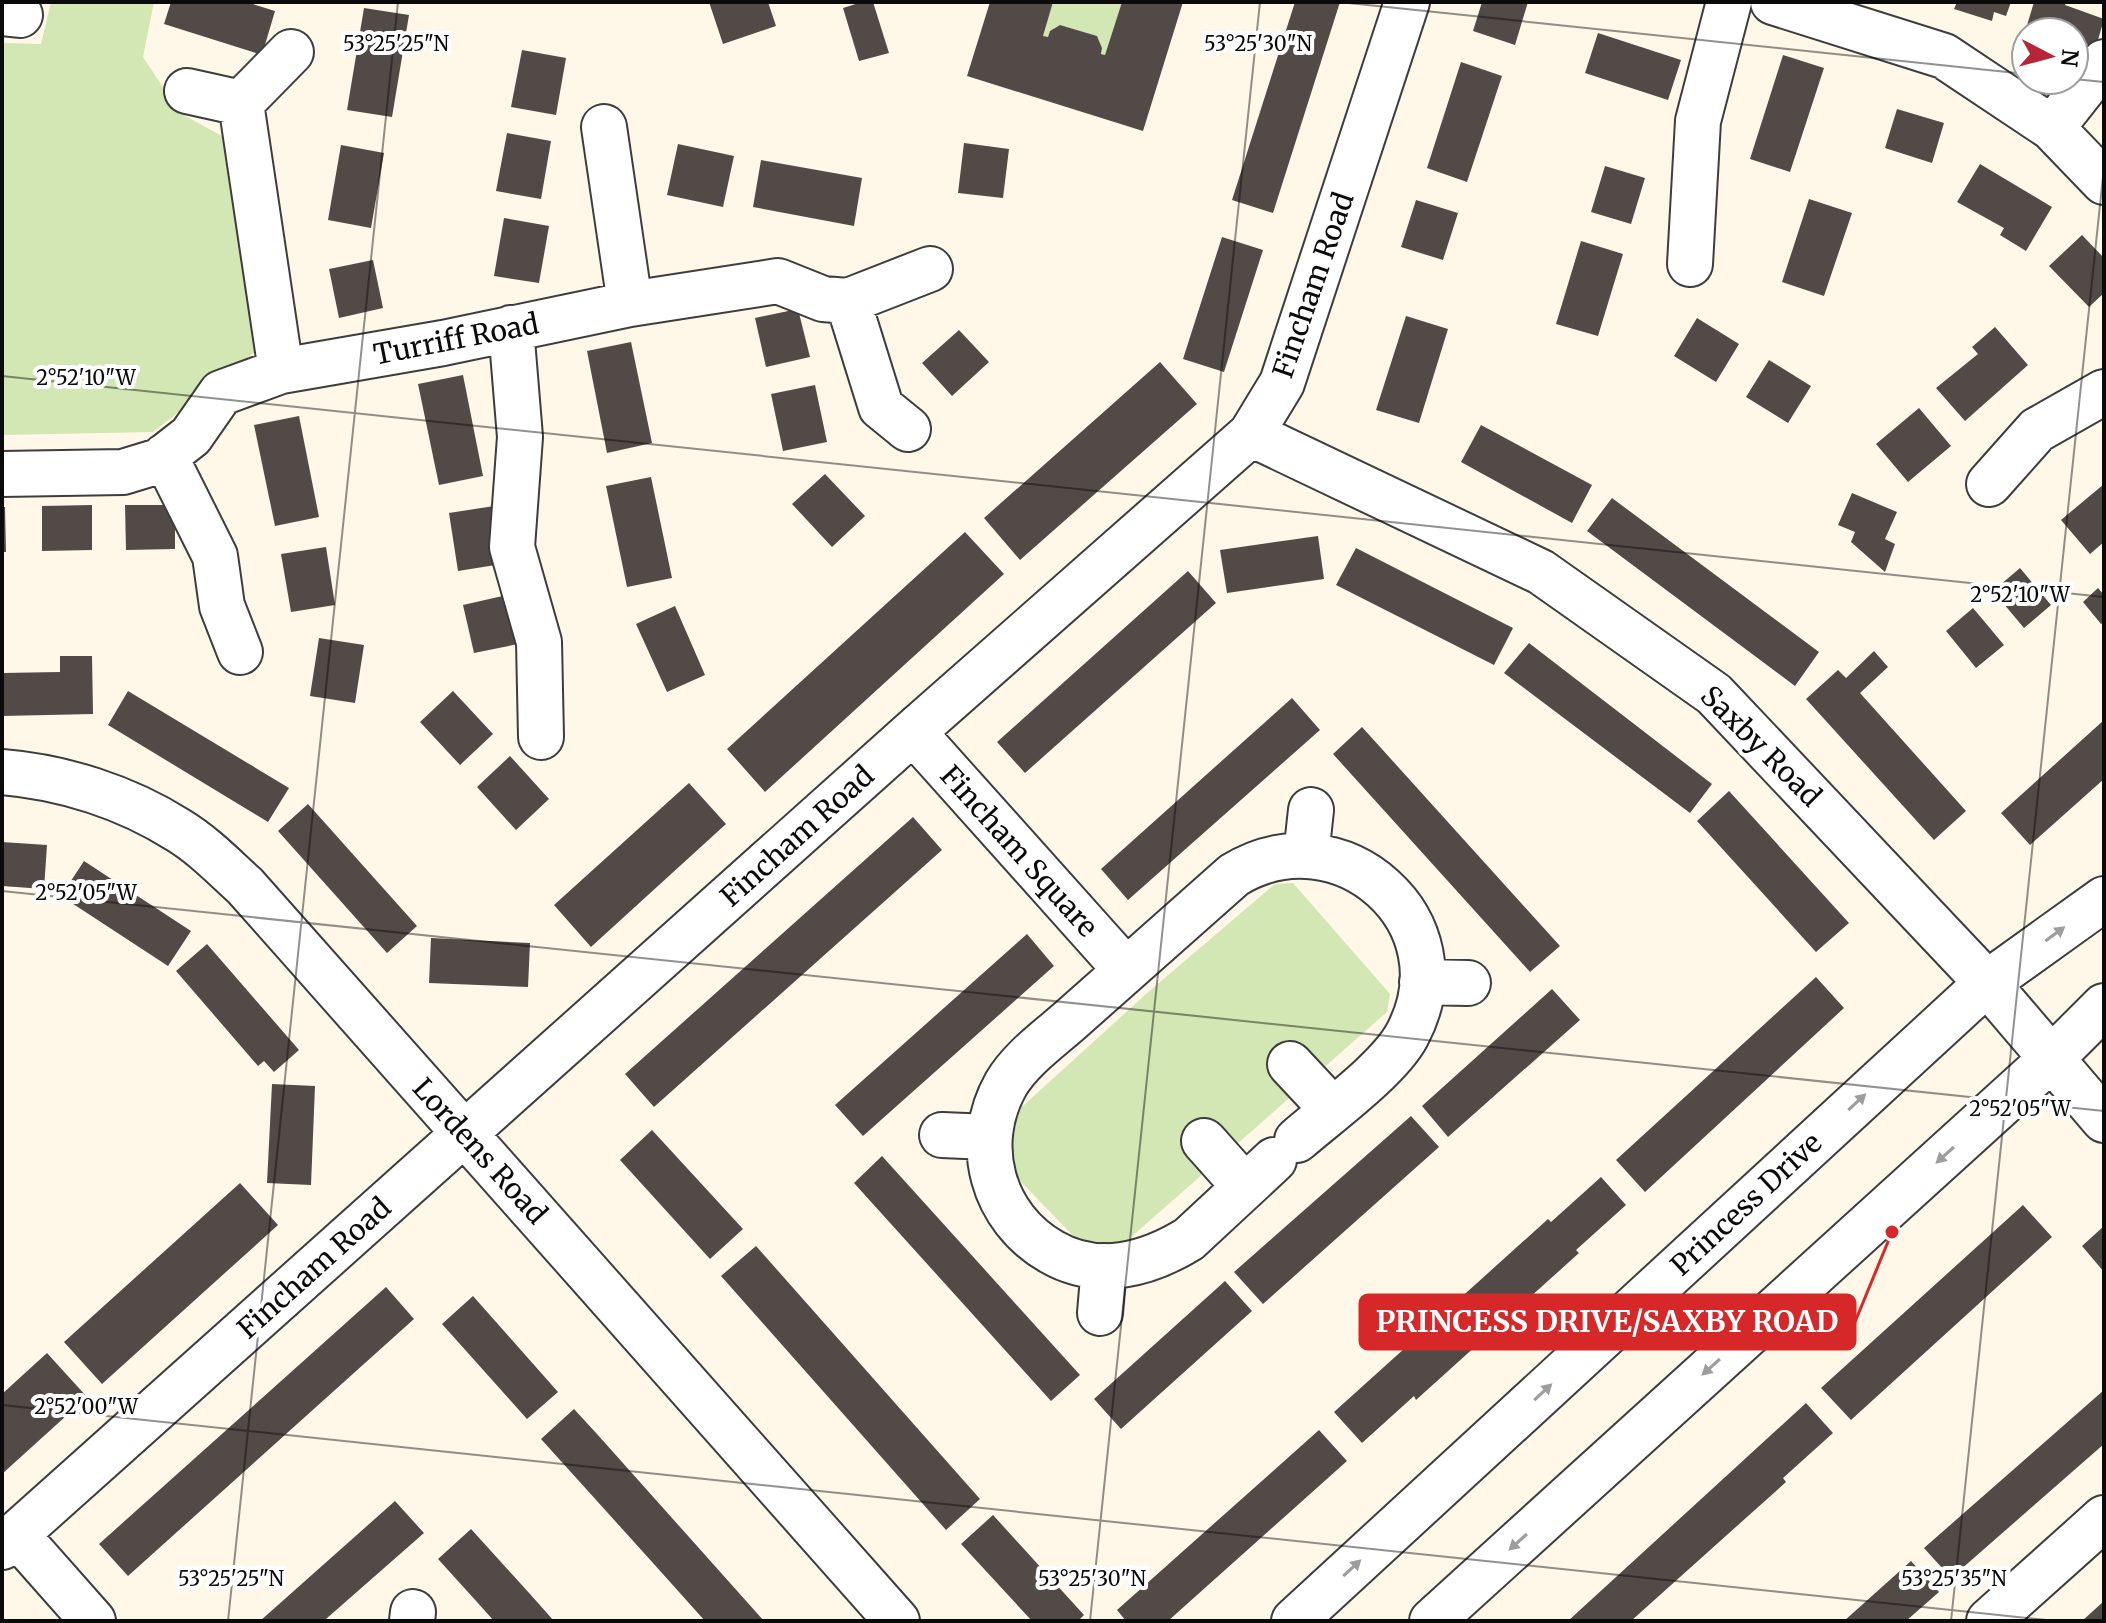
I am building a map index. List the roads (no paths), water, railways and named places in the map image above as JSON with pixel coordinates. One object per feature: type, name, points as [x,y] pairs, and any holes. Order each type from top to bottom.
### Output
[{"type":"street","name":"Fincham Road","points":[[9,1540],[1251,434],[1282,383],[1407,2]]},
{"type":"street","points":[[1690,264],[1698,121],[1729,2]]},
{"type":"street","points":[[1773,2],[1944,56],[2052,128],[2104,182]]},
{"type":"street","points":[[241,103],[291,52]]},
{"type":"street","points":[[2052,128],[2104,62]]},
{"type":"street","points":[[187,91],[241,103]]},
{"type":"street","points":[[241,103],[281,371]]},
{"type":"street","points":[[604,127],[630,304]]},
{"type":"street","points":[[908,429],[881,407],[848,301],[930,269]]},
{"type":"street","name":"Turriff Road","points":[[2,474],[123,472],[159,461],[191,436],[221,393],[281,371],[443,343],[630,304],[778,281],[823,299],[848,301]]},
{"type":"street","points":[[511,328],[520,437],[512,547],[539,642],[541,737]]},
{"type":"street","points":[[1989,484],[2037,430],[2104,392]]},
{"type":"street","name":"Saxby Road","points":[[1251,434],[1541,572],[1714,694],[1987,983],[2104,1120]]},
{"type":"street","points":[[165,456],[215,556],[204,610],[240,652]]},
{"type":"street","name":"Fincham Square","points":[[913,732],[1126,970]]},
{"type":"street","name":"Lordens Road","points":[[2,772],[54,780],[118,800],[180,831],[245,886],[897,1621]]},
{"type":"street","points":[[1306,856],[1311,810]]},
{"type":"street","points":[[1306,856],[1356,869],[1380,883],[1394,897],[1413,929],[1420,955],[1420,1002],[1398,1049],[1189,1239],[1174,1249],[1142,1263],[1104,1266],[1057,1255],[1023,1232],[1000,1198],[993,1178],[989,1137],[998,1101],[1018,1067],[1234,875],[1270,858],[1306,856]]},
{"type":"street","name":"Princess Drive","points":[[1294,1621],[1987,983],[2104,899]]},
{"type":"street","points":[[1422,982],[1468,983]]},
{"type":"street","points":[[1432,1621],[2050,1060],[2104,1006]]},
{"type":"street","points":[[1290,1064],[1332,1109]]},
{"type":"street","points":[[942,1135],[989,1137]]},
{"type":"street","points":[[1204,1141],[1272,1162]]},
{"type":"street","points":[[1100,1313],[1104,1266]]},
{"type":"street","points":[[1989,1621],[2104,1518]]},
{"type":"street","points":[[9,1540],[93,1621]]},
{"type":"place","name":"PRINCESS DRIVE/SAXBY ROAD","points":[[1892,1232]]}]
